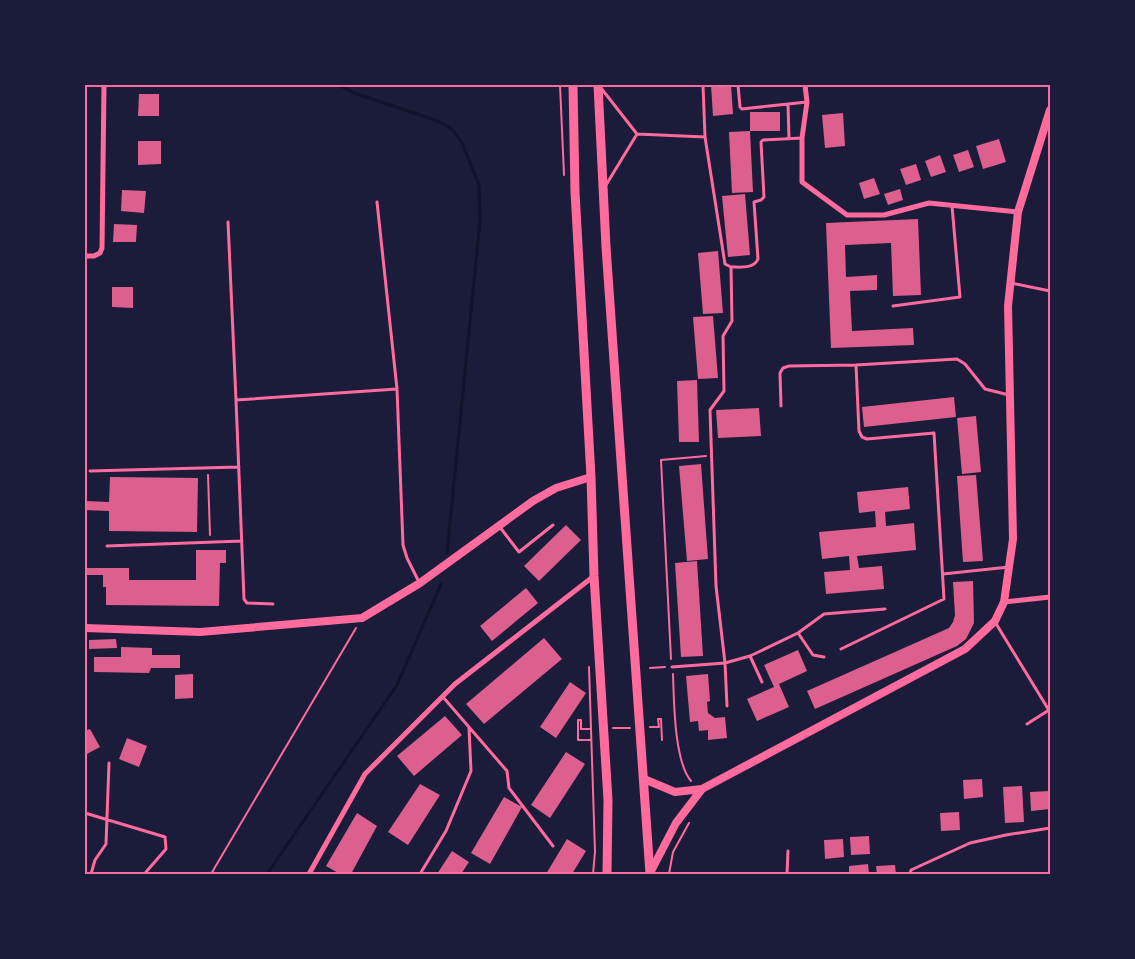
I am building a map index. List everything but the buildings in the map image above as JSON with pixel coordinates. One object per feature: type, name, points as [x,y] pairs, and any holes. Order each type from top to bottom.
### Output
[{"type":"main road","points":[[573,85],[575,192],[591,477],[594,576],[608,800],[607,874]]},
{"type":"main road","points":[[598,85],[603,190],[650,874]]},
{"type":"street","points":[[85,256],[94,256],[100,253],[102,248],[104,85]]},
{"type":"street","points":[[805,85],[806,102],[802,138],[802,182],[847,215],[884,215],[929,204],[1018,212]]},
{"type":"street","points":[[644,779],[675,792],[702,789],[965,649],[995,621],[1004,602],[1013,538],[1009,395],[1008,306],[1010,283],[1018,212],[1048,122],[1050,110]]},
{"type":"street","points":[[85,628],[200,632],[362,618],[420,583],[533,501],[556,488],[591,477]]},
{"type":"street","points":[[309,874],[365,774],[455,684],[594,576]]},
{"type":"street","points":[[1004,602],[1050,597]]},
{"type":"street","points":[[650,874],[676,823],[702,789]]},
{"type":"lane","points":[[598,85],[637,134],[705,137]]},
{"type":"lane","points":[[703,85],[705,137],[725,264],[731,267],[753,266],[758,259],[754,202],[764,197],[761,142],[763,140],[802,138]]},
{"type":"lane","points":[[738,85],[741,108],[806,102]]},
{"type":"lane","points":[[788,104],[789,139]]},
{"type":"lane","points":[[603,190],[637,134]]},
{"type":"lane","points":[[377,202],[397,389],[403,545],[406,558],[420,583]]},
{"type":"lane","points":[[893,306],[960,297],[952,206]]},
{"type":"lane","points":[[228,222],[245,601],[247,603],[273,604]]},
{"type":"lane","points":[[727,706],[725,663],[716,586],[710,410],[724,391],[723,336],[732,321],[731,267]]},
{"type":"lane","points":[[1010,283],[1050,291]]},
{"type":"lane","points":[[782,406],[780,373],[783,368],[789,366],[958,360],[965,364],[985,389],[1009,395]]},
{"type":"lane","points":[[841,649],[944,599],[934,433],[867,440],[862,436],[859,431],[856,365]]},
{"type":"lane","points":[[236,400],[397,389]]},
{"type":"lane","points":[[90,471],[239,466]]},
{"type":"lane","points":[[499,526],[519,552],[553,525]]},
{"type":"lane","points":[[107,546],[242,541]]},
{"type":"lane","points":[[942,574],[1009,566]]},
{"type":"lane","points":[[672,667],[725,663],[750,656],[798,633],[824,614],[885,608]]},
{"type":"lane","points":[[995,621],[1049,711],[1027,724]]},
{"type":"lane","points":[[798,633],[813,655],[824,657]]},
{"type":"lane","points":[[750,656],[762,682]]},
{"type":"lane","points":[[442,696],[507,771],[509,788],[553,846]]},
{"type":"lane","points":[[420,874],[446,831],[471,771],[469,727]]},
{"type":"lane","points":[[91,874],[95,860],[106,844],[109,762]]},
{"type":"lane","points":[[85,813],[165,837],[166,849],[146,872]]},
{"type":"lane","points":[[910,874],[911,870],[970,843],[1050,828]]},
{"type":"lane","points":[[787,874],[788,851]]},
{"type":"path","points":[[702,789],[689,780],[681,758],[675,728],[661,460],[712,455]]},
{"type":"path","points":[[208,467],[210,542]]},
{"type":"path","points":[[211,874],[362,618]]},
{"type":"path","points":[[650,668],[672,667]]},
{"type":"path","points":[[650,728],[658,727],[658,719],[661,719],[662,740]]},
{"type":"path","points":[[591,729],[581,729],[581,720],[578,720],[578,740],[591,740]]},
{"type":"path","points":[[610,728],[630,728]]},
{"type":"path","points":[[670,874],[673,852],[690,820]]},
{"type":"waterway","points":[[339,85],[354,93],[438,121],[453,130],[462,143],[479,185],[480,221],[447,553]]},
{"type":"waterway","points":[[267,874],[397,685],[441,584]]}]
